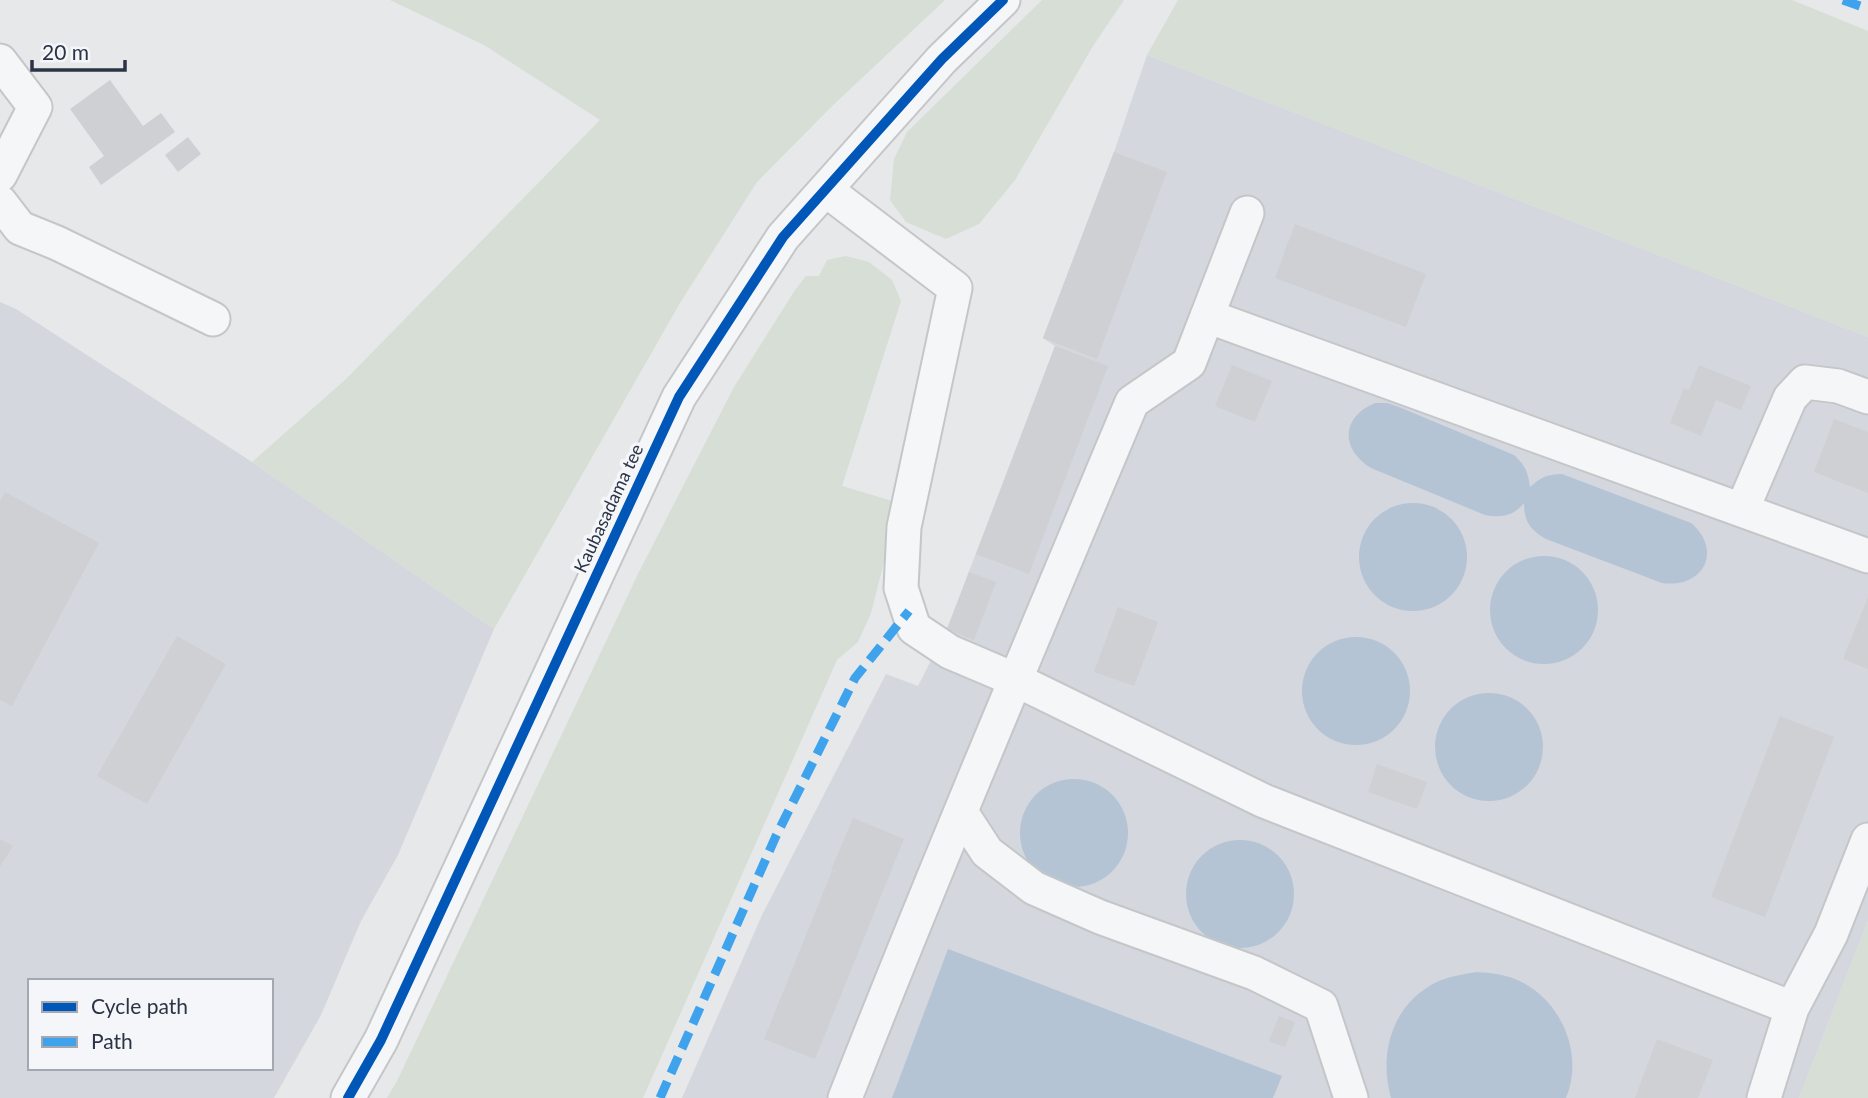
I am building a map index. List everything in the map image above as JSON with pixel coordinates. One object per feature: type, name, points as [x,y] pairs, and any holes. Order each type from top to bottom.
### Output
[{"type":"street","name":"Kaubasadama tee","points":[[348,1098],[381,1040],[679,397],[783,237],[942,59],[1003,0]]},
{"type":"street","points":[[0,61],[35,107],[0,175]]},
{"type":"street","points":[[826,190],[955,288],[904,527],[901,588],[914,628],[950,652],[1016,680],[1264,801],[1792,1008]]},
{"type":"street","points":[[0,202],[20,228],[57,243],[214,319]]},
{"type":"street","points":[[845,1098],[1132,402],[1189,363],[1247,213]]},
{"type":"street","points":[[1207,316],[1868,556]]},
{"type":"street","points":[[1742,510],[1790,398],[1805,382],[1838,386],[1868,397]]},
{"type":"street","points":[[961,812],[987,852],[1034,888],[1100,917],[1254,973],[1321,1006],[1351,1098]]},
{"type":"street","points":[[1764,1098],[1792,1008],[1832,934],[1868,840]]},
{"type":"shaded area","points":[[390,0],[945,0],[830,108],[757,182],[680,303],[494,629],[252,462],[346,379],[600,120],[484,45]]},
{"type":"shaded area","points":[[1042,0],[1124,0],[1093,46],[1015,180],[979,224],[946,239],[906,222],[890,200],[894,159],[907,132]]},
{"type":"shaded area","points":[[1178,0],[1792,0],[1868,31],[1868,337],[1147,55]]},
{"type":"shaded area","points":[[1147,55],[1868,337],[1868,921],[1799,1098],[682,1098],[762,915],[886,674],[918,686],[947,629],[1055,346],[1043,338],[1114,152]]},
{"type":"shaded area","points":[[846,256],[869,262],[892,280],[901,301],[842,486],[899,503],[871,613],[858,642],[837,660],[643,1098],[387,1098],[638,574],[734,387],[806,276],[819,276],[827,260]]},
{"type":"shaded area","points":[[0,302],[16,309],[252,462],[494,629],[398,855],[361,921],[321,1015],[274,1098],[0,1098]]},
{"type":"shaded area","points":[[1868,921],[1868,1098],[1799,1098]]},
{"type":"water","points":[[1375,403],[1399,407],[1514,455],[1525,469],[1530,487],[1545,477],[1562,474],[1691,523],[1706,545],[1704,565],[1698,574],[1689,580],[1662,583],[1546,539],[1529,524],[1524,503],[1507,515],[1485,515],[1371,468],[1354,452],[1349,434],[1356,416]]},
{"type":"water","points":[[1413,503],[1434,507],[1451,519],[1463,536],[1467,557],[1463,578],[1451,595],[1434,607],[1413,611],[1392,607],[1375,595],[1363,578],[1359,557],[1363,536],[1375,519],[1392,507]]},
{"type":"water","points":[[1544,556],[1565,560],[1582,572],[1594,589],[1598,610],[1594,631],[1582,648],[1565,660],[1544,664],[1523,660],[1506,648],[1494,631],[1490,610],[1494,589],[1506,572],[1523,560]]},
{"type":"water","points":[[1356,637],[1377,641],[1394,653],[1406,670],[1410,691],[1406,712],[1394,729],[1377,741],[1356,745],[1335,741],[1318,729],[1306,712],[1302,691],[1306,670],[1318,653],[1335,641]]},
{"type":"water","points":[[1489,693],[1510,697],[1527,709],[1539,726],[1543,747],[1539,768],[1527,785],[1510,797],[1489,801],[1468,797],[1451,785],[1439,768],[1435,747],[1439,726],[1451,709],[1468,697]]},
{"type":"water","points":[[1074,779],[1095,783],[1112,795],[1124,812],[1128,833],[1124,854],[1112,871],[1095,883],[1074,887],[1053,883],[1036,871],[1024,854],[1020,833],[1024,812],[1036,795],[1053,783]]},
{"type":"water","points":[[1240,840],[1261,844],[1278,856],[1290,873],[1294,894],[1290,915],[1278,932],[1261,944],[1240,948],[1219,944],[1202,932],[1190,915],[1186,894],[1190,873],[1202,856],[1219,844]]},
{"type":"water","points":[[948,949],[1282,1076],[1273,1098],[892,1098]]},
{"type":"water","points":[[1477,972],[1501,975],[1531,987],[1556,1013],[1570,1045],[1571,1081],[1566,1098],[1391,1098],[1387,1081],[1388,1046],[1400,1015],[1423,990],[1439,981]]},
{"type":"building","points":[[110,80],[143,126],[161,113],[175,132],[101,185],[89,167],[104,156],[70,109]]},
{"type":"building","points":[[188,137],[201,154],[178,172],[165,155]]},
{"type":"building","points":[[1114,152],[1167,172],[1097,359],[1043,338]]},
{"type":"building","points":[[1295,224],[1426,274],[1406,327],[1275,278]]},
{"type":"building","points":[[1055,346],[1108,366],[1029,574],[976,554]]},
{"type":"building","points":[[1232,365],[1272,381],[1255,422],[1215,406]]},
{"type":"building","points":[[1699,365],[1751,386],[1741,410],[1716,400],[1701,436],[1670,423],[1684,388],[1689,390]]},
{"type":"building","points":[[1834,419],[1868,432],[1868,493],[1814,472]]},
{"type":"building","points":[[5,492],[99,543],[12,706],[0,700],[0,501]]},
{"type":"building","points":[[969,572],[996,582],[974,640],[947,629]]},
{"type":"building","points":[[1868,597],[1868,669],[1843,659]]},
{"type":"building","points":[[1118,607],[1158,622],[1134,686],[1094,672]]},
{"type":"building","points":[[177,636],[226,664],[147,804],[97,776]]},
{"type":"building","points":[[1780,716],[1834,737],[1765,917],[1711,897]]},
{"type":"building","points":[[1377,764],[1427,782],[1417,809],[1368,792]]},
{"type":"building","points":[[853,818],[904,839],[815,1059],[764,1039],[832,871],[846,875],[831,870]]},
{"type":"building","points":[[0,839],[13,846],[0,867]]},
{"type":"building","points":[[1279,1016],[1295,1022],[1285,1047],[1269,1041]]},
{"type":"building","points":[[1657,1039],[1713,1060],[1698,1098],[1635,1098]]},
{"type":"marked path","points":[[1843,0],[1868,9]]},
{"type":"marked path","points":[[660,1098],[776,836],[855,678],[909,611]]},
{"type":"cycle path","points":[[348,1098],[381,1040],[679,397],[783,237],[942,59],[1003,0]]}]
